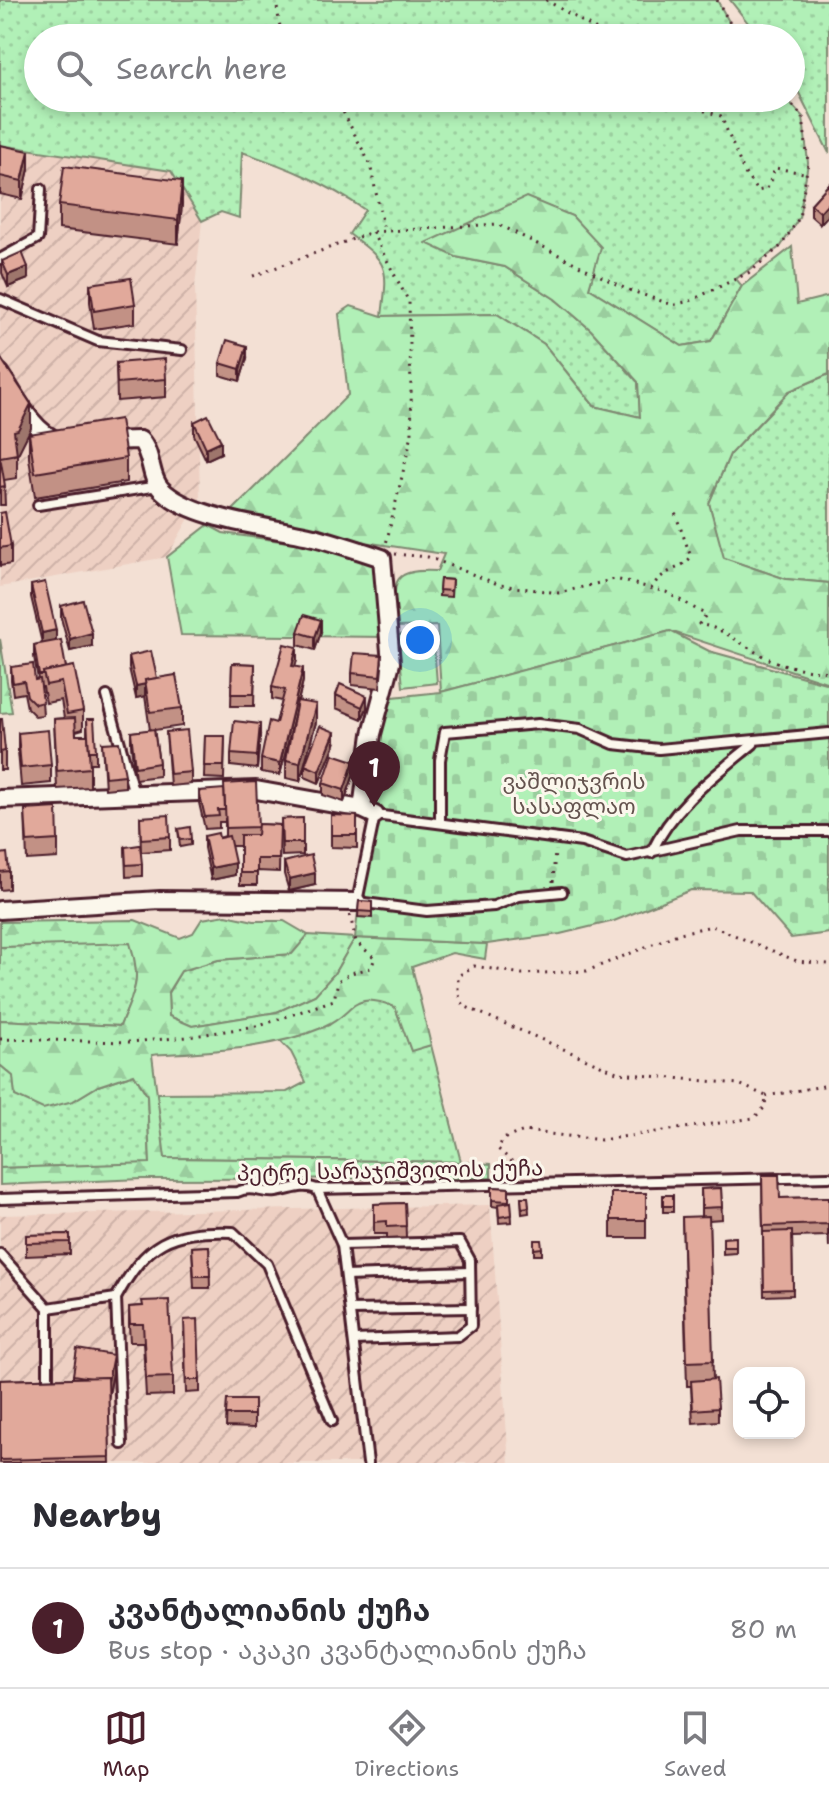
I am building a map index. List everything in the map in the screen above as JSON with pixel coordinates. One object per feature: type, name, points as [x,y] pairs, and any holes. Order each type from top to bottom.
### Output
[{"type":"street","points":[[0,373],[31,419],[50,438],[78,443],[140,440],[149,450],[158,486],[168,496],[232,522],[316,537],[382,558],[391,663],[372,734],[368,812],[256,790],[0,799]]},
{"type":"street","points":[[0,910],[160,900],[354,902]]},
{"type":"lane","points":[[0,259],[38,238],[41,189]]},
{"type":"lane","points":[[0,299],[98,341],[182,350]]},
{"type":"lane","points":[[38,505],[158,486]]},
{"type":"lane","points":[[107,696],[134,794]]},
{"type":"lane","points":[[440,822],[440,760],[445,732],[538,724],[580,729],[614,744],[659,749],[754,743],[829,733]]},
{"type":"lane","points":[[651,853],[664,826],[701,786],[754,743]]},
{"type":"lane","points":[[558,892],[519,896],[494,906],[427,911],[354,902],[368,812],[582,842],[627,857],[741,831],[829,831]]},
{"type":"lane","name":"პეტრე სარაჯიშვილის ქუჩა","points":[[0,1199],[237,1192],[254,1187],[271,1192],[300,1186],[317,1189],[829,1177]]},
{"type":"lane","points":[[317,1189],[342,1245],[368,1463]]},
{"type":"lane","points":[[122,1444],[116,1298],[133,1267],[153,1246],[199,1231],[233,1232],[267,1264],[332,1421]]},
{"type":"lane","points":[[342,1245],[460,1242],[468,1250],[471,1326],[458,1336],[354,1340]]},
{"type":"lane","points":[[0,1254],[48,1308],[48,1384]]},
{"type":"lane","points":[[346,1276],[470,1272]]},
{"type":"lane","points":[[48,1308],[116,1298]]},
{"type":"lane","points":[[350,1310],[471,1308]]},
{"type":"path","points":[[276,0],[280,24]]},
{"type":"path","points":[[546,0],[586,24]]},
{"type":"path","points":[[717,0],[730,24]]},
{"type":"path","points":[[343,112],[370,164],[384,231]]},
{"type":"path","points":[[708,112],[721,116],[744,172],[757,191],[767,189],[775,168],[806,173]]},
{"type":"path","points":[[253,276],[372,232],[498,224],[626,289],[673,305],[690,301],[750,272],[781,246],[799,218],[806,173],[803,117],[799,112]]},
{"type":"path","points":[[372,232],[409,302],[412,434],[382,558]]},
{"type":"path","points":[[651,589],[663,572],[691,557],[674,510]]},
{"type":"path","points":[[382,558],[400,552],[428,557],[500,585],[559,593],[615,579],[666,592],[706,615],[699,624],[723,629],[770,659],[800,669],[829,672]]},
{"type":"path","points":[[555,838],[558,892]]},
{"type":"path","points":[[0,1039],[130,1042],[203,1035],[292,1016],[334,1000],[334,986],[338,981],[351,973],[371,968],[375,958],[356,942],[354,902]]},
{"type":"path","points":[[829,964],[797,961],[712,926],[680,933],[587,971],[522,974],[474,966],[458,976],[458,993],[464,1006],[619,1073],[739,1084],[766,1096],[829,1085]]},
{"type":"path","points":[[539,1185],[498,1149],[503,1139],[524,1131],[601,1140],[754,1118],[765,1107],[766,1096]]},
{"type":"shaded area","points":[[0,145],[171,171],[202,221],[195,287],[200,499],[167,557],[0,587]]},
{"type":"shaded area","points":[[490,1205],[509,1463],[0,1463],[0,1215]]},
{"type":"green space","points":[[0,0],[717,0],[730,24],[24,24],[24,112],[799,112],[803,117],[808,163],[799,218],[781,246],[736,279],[742,286],[711,341],[682,346],[589,288],[600,247],[572,216],[526,198],[456,257],[505,267],[555,299],[591,330],[638,382],[640,417],[594,406],[544,344],[497,314],[382,316],[383,268],[372,253],[349,234],[365,210],[306,176],[242,152],[239,218],[221,212],[202,221],[171,171],[0,145]]},
{"type":"green space","points":[[730,0],[829,0],[829,153],[805,105],[805,24],[749,24]]},
{"type":"green space","points":[[526,197],[572,216],[601,247],[589,288],[682,346],[711,341],[742,286],[792,247],[797,304],[829,296],[829,374],[789,391],[730,454],[709,503],[724,558],[786,579],[829,583],[829,683],[670,631],[441,692],[437,626],[396,627],[395,590],[401,576],[437,571],[444,554],[371,543],[231,512],[348,395],[339,314],[351,306],[382,316],[497,314],[544,344],[594,406],[640,417],[638,382],[591,330],[555,299],[505,267],[456,257],[426,243]]},
{"type":"green space","points":[[829,374],[829,583],[786,579],[723,558],[709,503],[730,454],[790,391]]},
{"type":"green space","points":[[208,525],[223,533],[316,546],[376,565],[387,637],[181,635],[167,557]]},
{"type":"green space","name":"ვაშლიჯვრის სასაფლაო","points":[[670,631],[709,651],[829,684],[829,933],[791,938],[750,891],[691,890],[614,921],[560,934],[487,944],[355,938],[377,743],[393,697],[441,692]]},
{"type":"green space","points":[[433,632],[437,683],[403,687],[398,635]]},
{"type":"green space","points":[[0,639],[12,712],[0,713]]},
{"type":"green space","points":[[226,915],[254,921],[284,921],[308,935],[292,954],[218,960],[181,971],[168,992],[169,1016],[192,1026],[277,1012],[315,995],[334,974],[355,938],[487,944],[485,959],[452,953],[412,967],[431,1045],[411,1051],[395,1007],[369,1001],[355,1005],[324,1027],[282,1041],[240,1048],[152,1055],[165,1158],[461,1162],[491,1164],[491,1178],[142,1179],[0,1185],[0,1168],[150,1163],[147,1095],[134,1074],[98,1086],[73,1101],[43,1109],[15,1096],[13,1076],[0,1065],[0,1020],[120,1026],[135,985],[136,967],[130,943],[0,947],[0,922],[135,920],[180,938],[193,933],[202,919]]},
{"type":"green space","points":[[308,935],[355,938],[334,974],[315,995],[277,1012],[192,1026],[169,1016],[168,993],[181,971],[218,960],[291,954]]},
{"type":"green space","points":[[130,942],[136,966],[135,985],[120,1026],[0,1020],[0,947]]},
{"type":"green space","points":[[374,998],[395,1007],[411,1050],[431,1045],[461,1162],[164,1158],[156,1093],[287,1092],[306,1082],[291,1052],[280,1041],[329,1025],[351,1005]]},
{"type":"green space","points":[[0,1065],[13,1076],[73,1101],[98,1086],[134,1074],[147,1095],[150,1164],[0,1168]]},
{"type":"building","points":[[0,145],[29,151],[22,181],[0,176]]},
{"type":"building","points":[[64,166],[182,181],[178,220],[59,205]]},
{"type":"building","points":[[829,184],[829,202],[820,212],[811,204]]},
{"type":"building","points":[[22,252],[28,267],[8,275],[2,261]]},
{"type":"building","points":[[131,278],[135,304],[94,311],[90,284]]},
{"type":"building","points":[[227,340],[247,346],[240,369],[220,363]]},
{"type":"building","points":[[0,357],[31,404],[18,430],[14,431],[17,454],[0,457]]},
{"type":"building","points":[[165,359],[166,379],[117,383],[116,363]]},
{"type":"building","points":[[208,415],[221,441],[206,448],[194,422]]},
{"type":"building","points":[[120,419],[126,458],[35,473],[29,434]]},
{"type":"building","points":[[0,463],[5,486],[0,487]]},
{"type":"building","points":[[5,512],[11,546],[0,548],[0,513]]},
{"type":"building","points":[[440,579],[452,580],[451,591],[439,590]]},
{"type":"building","points":[[45,582],[56,630],[42,633],[31,585]]},
{"type":"building","points":[[83,600],[92,633],[70,639],[61,606]]},
{"type":"building","points":[[304,615],[321,620],[315,637],[298,632]]},
{"type":"building","points":[[61,640],[66,668],[39,675],[34,645]]},
{"type":"building","points":[[284,644],[297,647],[292,666],[303,668],[280,763],[261,759],[269,721],[276,723],[285,690],[272,687]]},
{"type":"building","points":[[151,651],[157,678],[145,680],[146,684],[136,686],[129,656]]},
{"type":"building","points":[[354,653],[382,655],[380,676],[352,673]]},
{"type":"building","points":[[232,663],[255,664],[254,694],[231,694]]},
{"type":"building","points":[[33,664],[35,680],[40,679],[43,702],[35,704],[27,696],[24,681],[13,683],[11,667]]},
{"type":"building","points":[[74,666],[83,711],[67,714],[61,682],[46,685],[43,672]]},
{"type":"building","points":[[176,675],[182,708],[150,712],[145,680]]},
{"type":"building","points":[[340,684],[367,696],[362,707],[336,695]]},
{"type":"building","points":[[297,701],[316,704],[300,763],[286,760]]},
{"type":"building","points":[[75,718],[76,735],[88,735],[90,768],[57,771],[54,719]]},
{"type":"building","points":[[0,719],[5,751],[0,752]]},
{"type":"building","points":[[87,719],[94,719],[96,751],[89,751]]},
{"type":"building","points":[[234,721],[260,724],[257,756],[231,754]]},
{"type":"building","points":[[320,726],[335,732],[319,771],[305,765]]},
{"type":"building","points":[[154,729],[159,763],[135,767],[131,732]]},
{"type":"building","points":[[48,730],[51,765],[21,768],[18,733]]},
{"type":"building","points":[[187,730],[191,772],[170,774],[166,732]]},
{"type":"building","points":[[205,736],[225,736],[224,766],[204,766]]},
{"type":"building","points":[[119,742],[125,775],[105,777],[102,743]]},
{"type":"building","points":[[333,754],[354,761],[344,790],[323,783]]},
{"type":"building","points":[[256,782],[258,827],[226,828],[224,784]]},
{"type":"building","points":[[224,789],[225,810],[218,810],[219,816],[205,817],[199,791]]},
{"type":"building","points":[[57,808],[58,840],[27,842],[25,810]]},
{"type":"building","points":[[169,815],[170,837],[141,839],[140,817]]},
{"type":"building","points":[[331,815],[357,816],[357,835],[331,835]]},
{"type":"building","points":[[303,818],[303,843],[282,843],[281,819]]},
{"type":"building","points":[[258,824],[280,825],[279,859],[257,859],[257,873],[240,873],[240,835],[257,835]]},
{"type":"building","points":[[190,827],[191,839],[180,840],[178,829]]},
{"type":"building","points":[[218,833],[219,838],[229,836],[235,863],[211,868],[204,836]]},
{"type":"building","points":[[140,845],[142,864],[126,865],[125,847]]},
{"type":"building","points":[[7,853],[9,871],[0,872],[0,854]]},
{"type":"building","points":[[311,855],[315,873],[289,879],[284,862]]},
{"type":"building","points":[[359,901],[372,902],[372,912],[358,911]]},
{"type":"building","points":[[762,1175],[779,1175],[780,1198],[829,1197],[829,1248],[828,1224],[763,1226]]},
{"type":"building","points":[[492,1187],[509,1188],[509,1201],[492,1200]]},
{"type":"building","points":[[721,1188],[722,1207],[702,1208],[701,1189]]},
{"type":"building","points":[[611,1193],[646,1193],[646,1220],[611,1220]]},
{"type":"building","points":[[663,1195],[673,1195],[673,1206],[663,1206]]},
{"type":"building","points":[[521,1197],[528,1197],[529,1207],[522,1208]]},
{"type":"building","points":[[511,1202],[512,1215],[499,1217],[498,1204]]},
{"type":"building","points":[[405,1203],[406,1226],[387,1227],[387,1221],[374,1222],[374,1204]]},
{"type":"building","points":[[709,1216],[713,1361],[687,1362],[682,1217]]},
{"type":"building","points":[[792,1231],[793,1289],[764,1290],[763,1232]]},
{"type":"building","points":[[70,1234],[70,1242],[26,1243],[26,1235]]},
{"type":"building","points":[[736,1237],[736,1247],[723,1247],[723,1238]]},
{"type":"building","points":[[534,1240],[541,1240],[542,1248],[534,1249]]},
{"type":"building","points":[[209,1246],[210,1276],[194,1276],[192,1247]]},
{"type":"building","points":[[169,1300],[173,1377],[146,1378],[143,1324],[130,1324],[129,1307],[143,1306],[142,1301]]},
{"type":"building","points":[[198,1319],[200,1380],[186,1380],[184,1320]]},
{"type":"building","points":[[77,1349],[113,1355],[108,1381],[108,1377],[73,1375]]},
{"type":"building","points":[[108,1377],[110,1457],[0,1460],[0,1380]]},
{"type":"building","points":[[716,1379],[718,1408],[693,1410],[691,1381]]},
{"type":"building","points":[[227,1400],[254,1400],[254,1415],[226,1415]]},
{"type":"place","name":"კვანტალიანის ქუჩა","points":[[374,807]]}]
